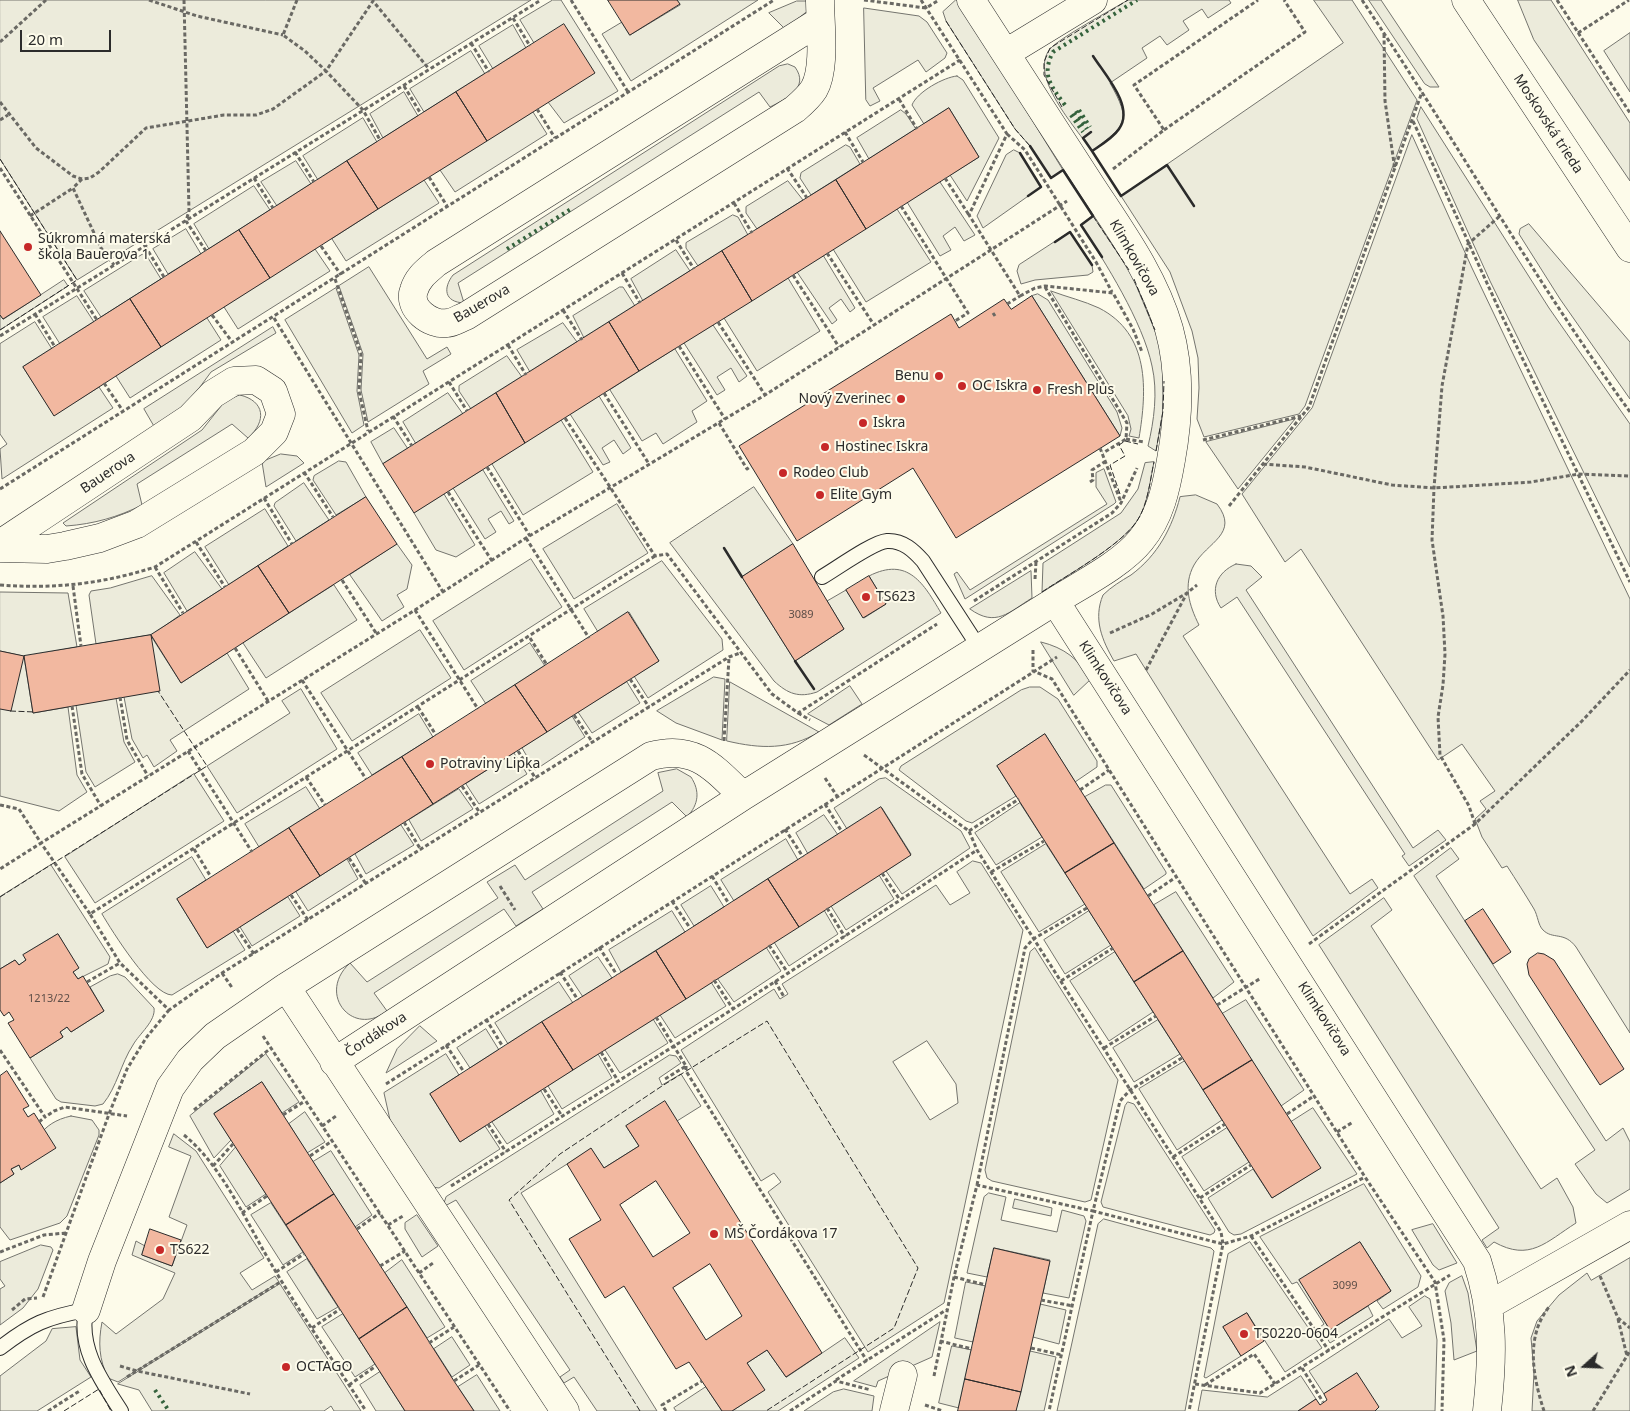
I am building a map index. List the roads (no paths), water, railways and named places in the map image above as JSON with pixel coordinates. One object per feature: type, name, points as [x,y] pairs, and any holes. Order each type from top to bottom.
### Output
[{"type":"street","name":"Klimkovičova","points":[[971,0],[1135,254],[1152,284],[1169,328],[1175,357],[1178,385],[1173,450],[1161,504],[1152,525],[1140,542],[1126,554],[1045,608],[1082,643],[1471,1250],[1477,1261],[1489,1305],[1491,1368],[1487,1411]]},
{"type":"street","points":[[1006,53],[1093,0]]},
{"type":"street","name":"Moskovská trieda","points":[[1466,0],[1630,248]]},
{"type":"street","name":"Bauerova","points":[[820,11],[818,76],[814,88],[795,109],[466,316],[447,324],[429,321],[416,308],[413,292],[420,276],[436,262],[820,11]]},
{"type":"street","name":"Bauerova","points":[[0,544],[190,418],[213,394],[234,381],[256,380],[273,391],[282,414],[274,432],[254,452],[137,524],[100,538],[64,546],[0,548]]},
{"type":"street","name":"Čordákova","points":[[565,1411],[334,1062],[743,796],[1045,608]]},
{"type":"street","points":[[86,1310],[102,1261],[170,1088],[179,1073],[215,1036],[286,987],[651,756],[664,753],[690,754],[706,762],[743,796]]},
{"type":"street","points":[[286,987],[334,1062]]},
{"type":"street","points":[[1489,1305],[1630,1225]]},
{"type":"lane","points":[[822,578],[874,546],[887,541],[902,543],[913,550],[923,562],[980,649]]},
{"type":"lane","points":[[0,1348],[41,1320],[86,1310],[83,1325],[89,1354],[100,1378],[120,1411]]},
{"type":"place","name":"Súkromná materská škola Bauerova 1","points":[[28,247]]},
{"type":"place","name":"Benu","points":[[939,376]]},
{"type":"place","name":"OC Iskra","points":[[962,386]]},
{"type":"place","name":"Fresh Plus","points":[[1037,390]]},
{"type":"place","name":"Nový Zverinec","points":[[901,399]]},
{"type":"place","name":"Iskra","points":[[863,423]]},
{"type":"place","name":"Hostinec Iskra","points":[[825,447]]},
{"type":"place","name":"Rodeo Club","points":[[783,473]]},
{"type":"place","name":"Elite Gym","points":[[820,495]]},
{"type":"place","name":"TS623","points":[[866,597]]},
{"type":"place","name":"Potraviny Lipka","points":[[430,764]]},
{"type":"place","name":"MŠ Čordákova 17","points":[[714,1234]]},
{"type":"place","name":"TS622","points":[[160,1250]]},
{"type":"place","name":"TS0220-0604","points":[[1244,1334]]},
{"type":"place","name":"OCTAGO","points":[[286,1367]]}]
